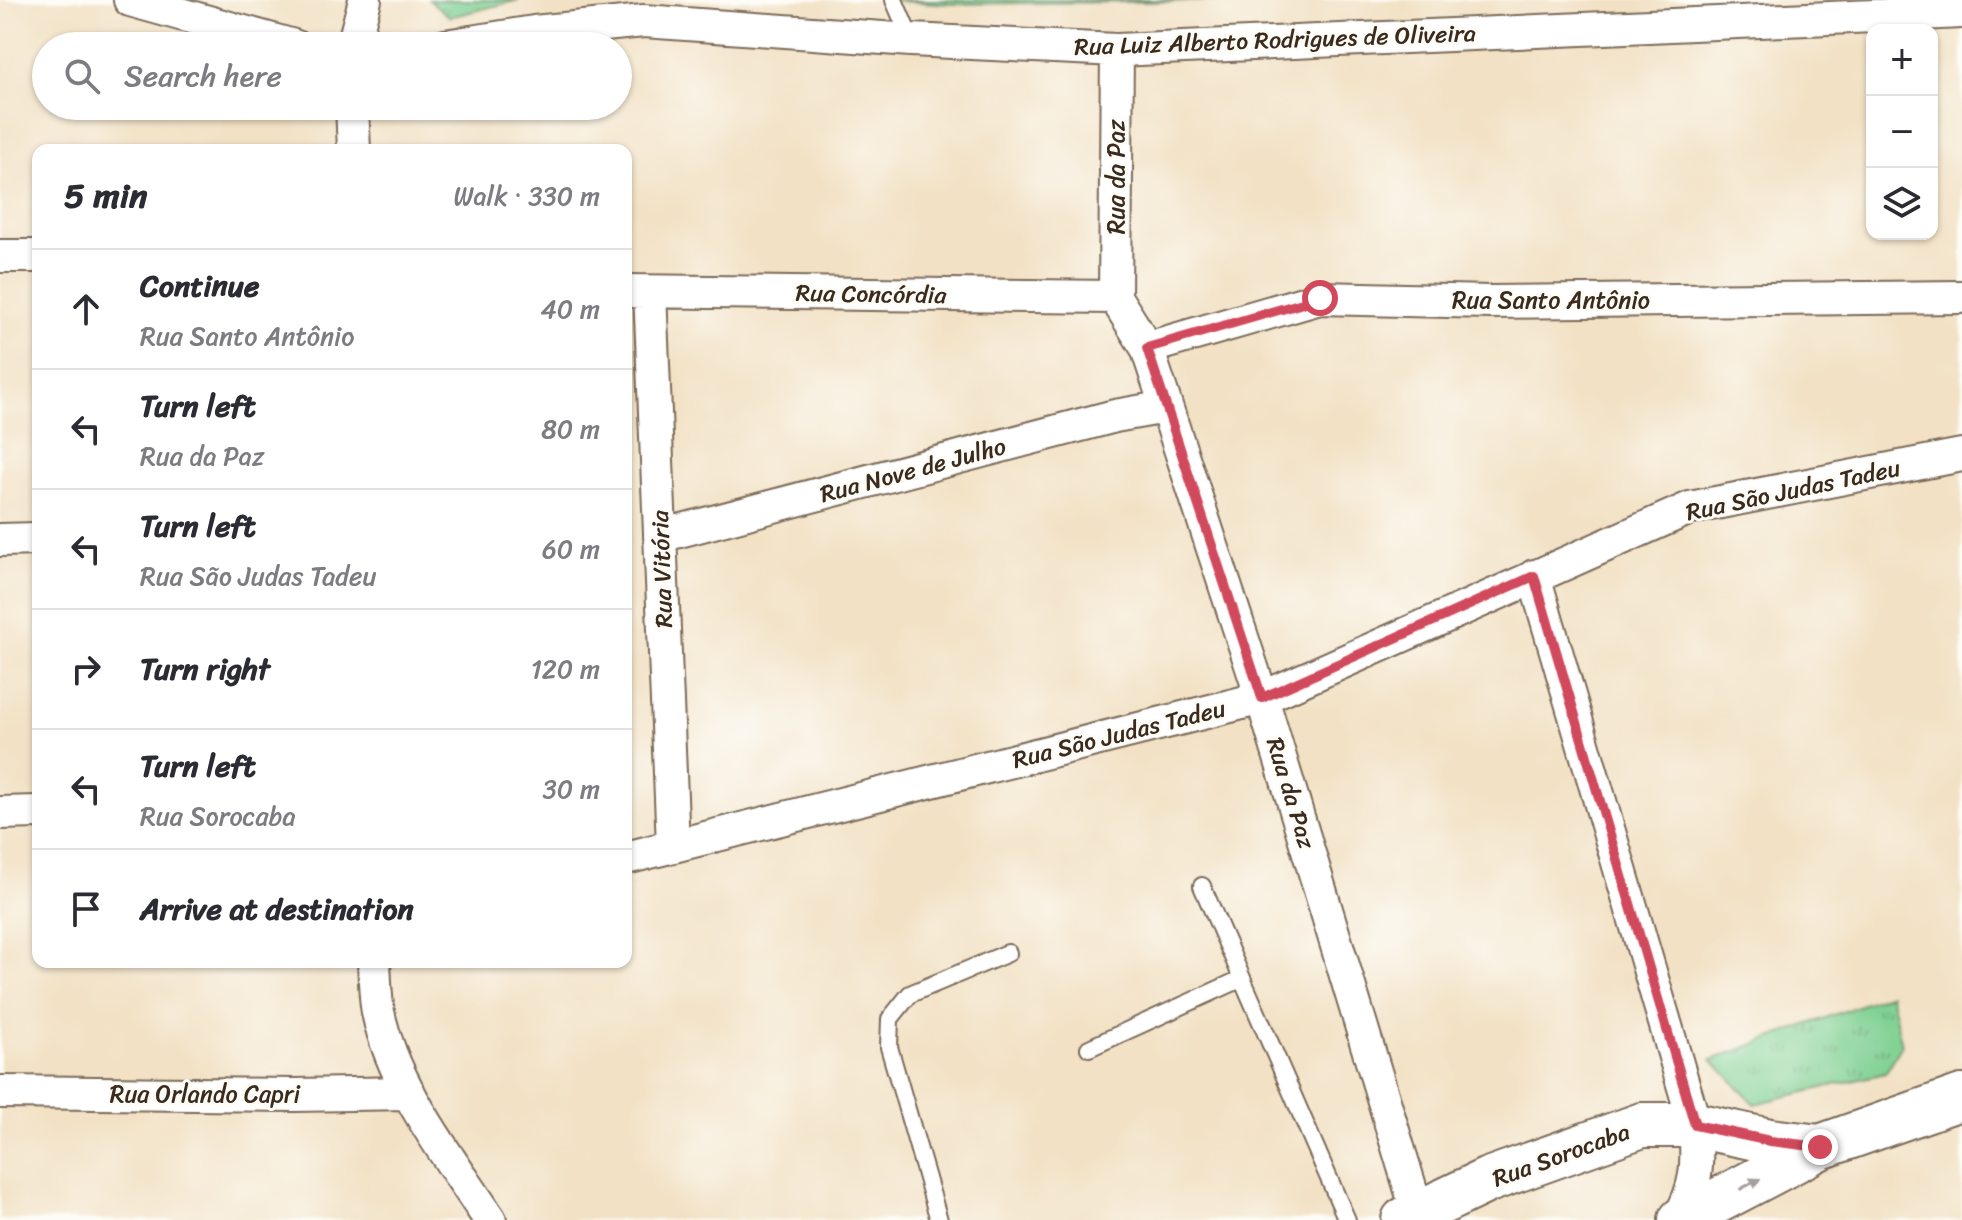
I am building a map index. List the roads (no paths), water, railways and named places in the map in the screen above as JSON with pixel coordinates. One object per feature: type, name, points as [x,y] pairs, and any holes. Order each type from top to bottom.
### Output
[{"type":"main road","name":"Rua Sorocaba","points":[[1680,1220],[1820,1147],[1962,1097]]},
{"type":"main road","name":"Rua Sorocaba","points":[[1414,1218],[1488,1180],[1642,1125],[1695,1125],[1770,1141],[1820,1147]]},
{"type":"street","points":[[130,0],[244,32]]},
{"type":"street","points":[[357,32],[365,0]]},
{"type":"street","name":"Rua Luiz Alberto Rodrigues de Oliveira","points":[[534,32],[644,21],[911,40],[1117,50],[1962,12]]},
{"type":"street","name":"Rua da Paz","points":[[1117,50],[1115,297],[1147,348],[1262,698],[1414,1218]]},
{"type":"street","points":[[353,120],[354,144]]},
{"type":"street","points":[[0,256],[32,256]]},
{"type":"street","name":"Rua Concórdia","points":[[638,292],[1115,297]]},
{"type":"street","name":"Rua Vitória","points":[[638,292],[660,536],[673,846]]},
{"type":"street","name":"Rua Santo Antônio","points":[[1147,348],[1320,298],[1490,302],[1962,297]]},
{"type":"street","name":"Rua Nove de Julho","points":[[660,536],[1115,416],[1166,407]]},
{"type":"street","name":"Rua São Judas Tadeu","points":[[632,856],[1262,698],[1690,508],[1962,455]]},
{"type":"street","points":[[0,540],[32,539]]},
{"type":"street","points":[[1534,576],[1695,1125],[1698,1159],[1691,1197],[1680,1220]]},
{"type":"street","points":[[0,813],[32,812]]},
{"type":"street","points":[[374,968],[378,1012],[409,1093],[490,1220]]},
{"type":"street","name":"Rua Orlando Capri","points":[[0,1092],[409,1093]]},
{"type":"lane","points":[[894,0],[911,40]]},
{"type":"lane","points":[[1202,886],[1347,1220]]},
{"type":"lane","points":[[939,1220],[889,1047],[890,1019],[910,994],[1008,953]]},
{"type":"lane","points":[[1089,1048],[1241,979]]}]
